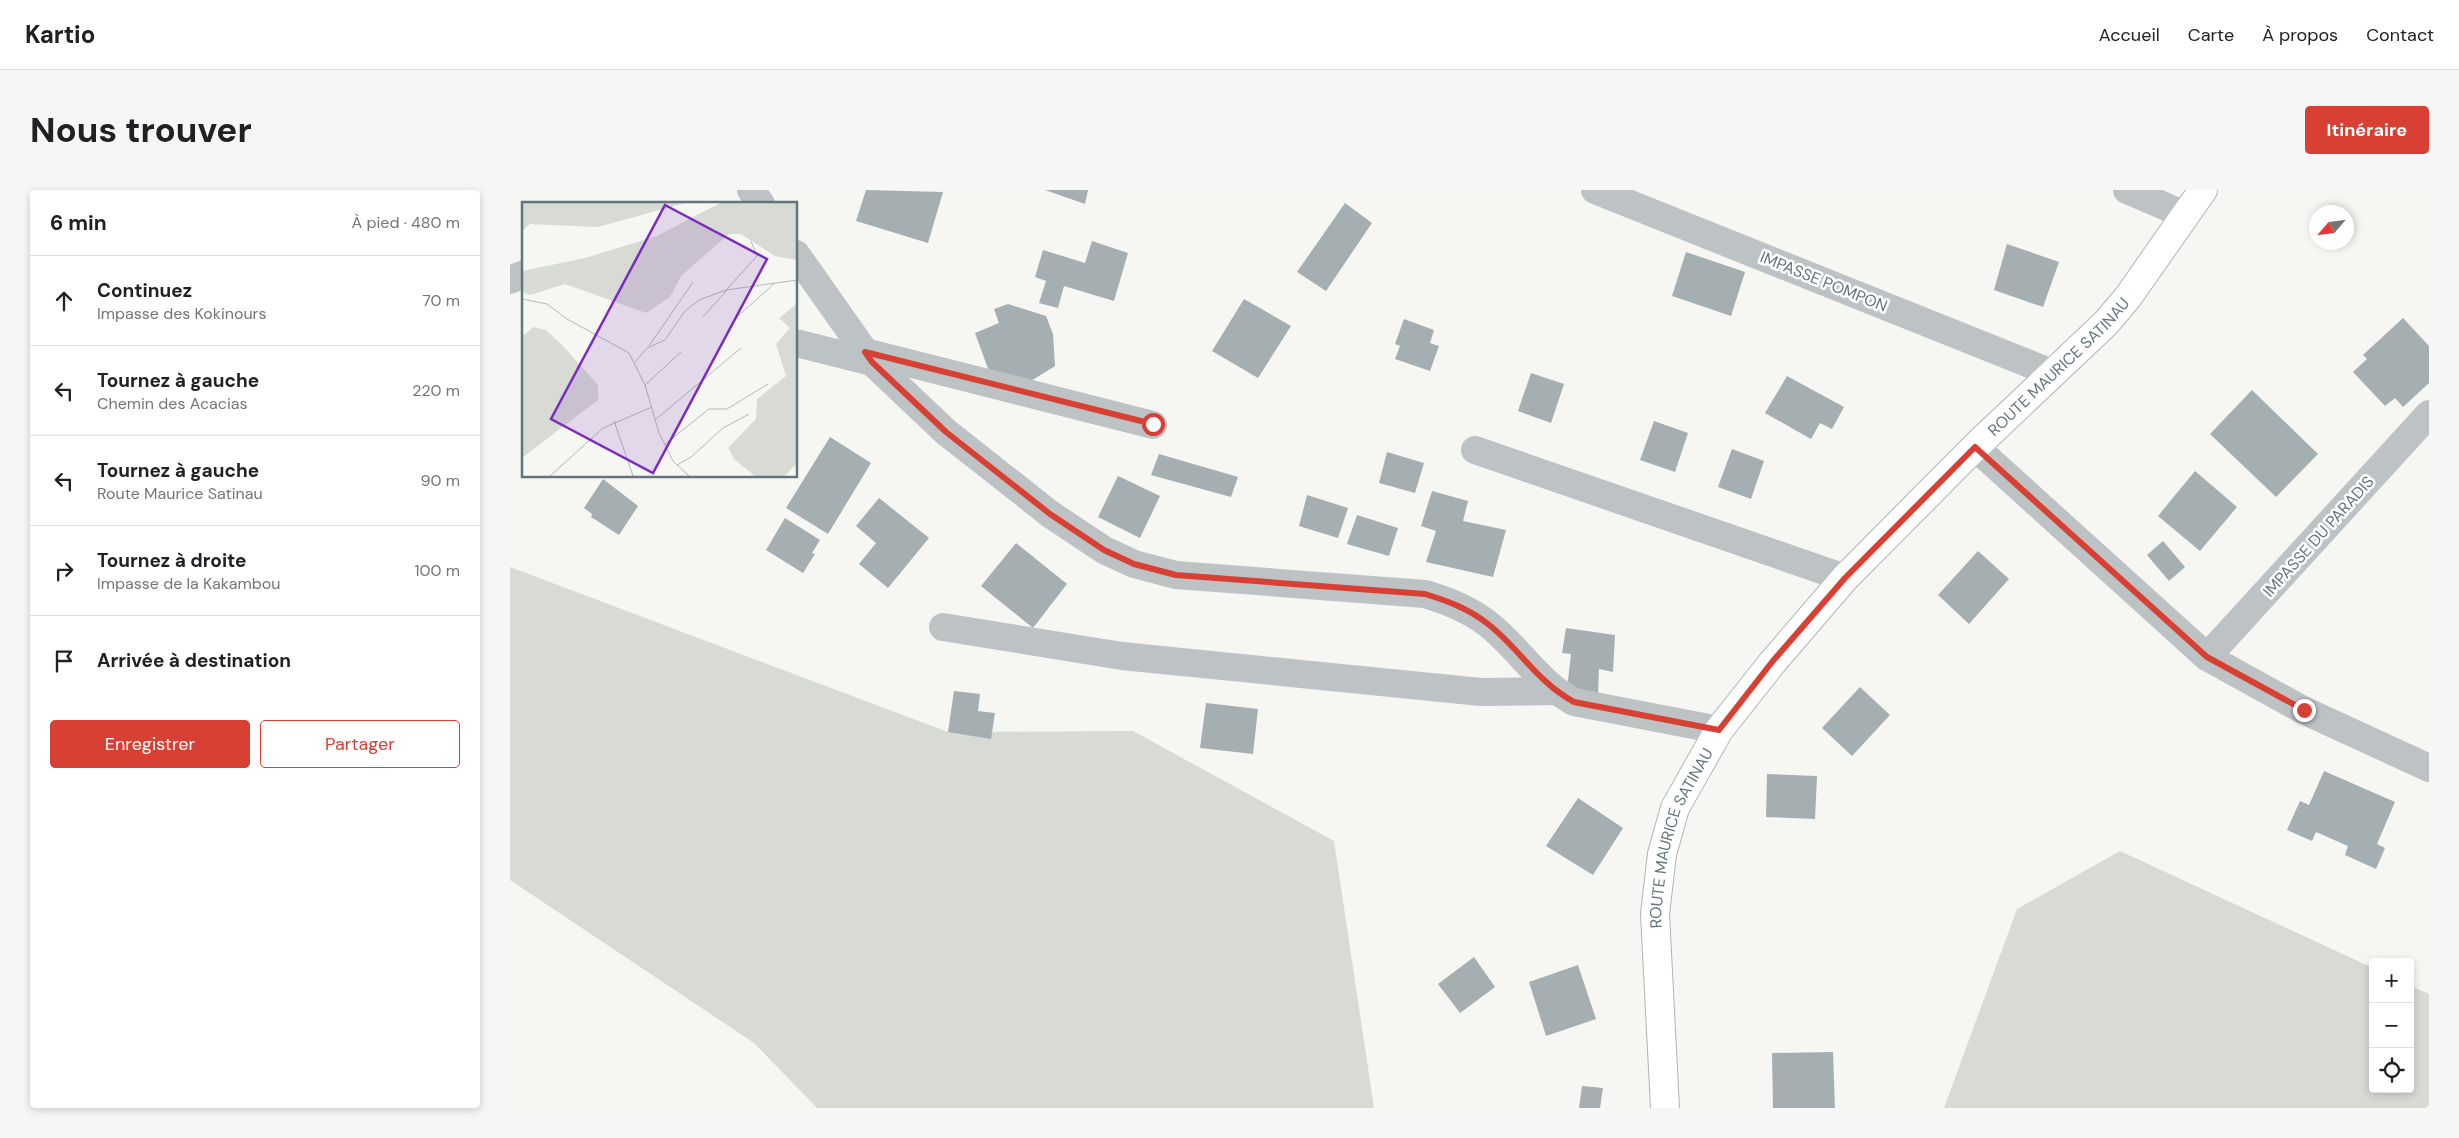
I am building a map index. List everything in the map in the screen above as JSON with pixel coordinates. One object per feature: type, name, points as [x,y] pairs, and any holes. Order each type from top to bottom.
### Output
[{"type":"main road","name":"ROUTE MAURICE SATINAU","points":[[1665,1108],[1660,1044],[1656,914],[1662,854],[1675,808],[1719,730],[1772,662],[1845,578],[1975,447],[2106,323],[2128,297],[2203,190]]},
{"type":"street","points":[[751,190],[760,202]]},
{"type":"street","name":"IMPASSE POMPON","points":[[1595,190],[2052,373]]},
{"type":"street","points":[[2126,190],[2185,215]]},
{"type":"street","points":[[798,257],[869,357],[946,432],[1050,514],[1104,550],[1134,564],[1176,575],[1425,594],[1449,602],[1489,624],[1554,691],[1574,702],[1719,730]]},
{"type":"street","points":[[510,280],[522,275]]},
{"type":"street","points":[[798,343],[869,357],[1153,424]]},
{"type":"street","name":"IMPASSE DU PARADIS","points":[[2207,657],[2429,414]]},
{"type":"street","points":[[1975,447],[2207,657],[2304,710],[2429,768]]},
{"type":"street","points":[[1475,450],[1845,578]]},
{"type":"street","points":[[943,627],[1122,656],[1481,692],[1554,691]]},
{"type":"shaded area","points":[[510,567],[948,732],[1133,731],[1334,841],[1374,1108],[817,1108],[754,1043],[510,880]]},
{"type":"shaded area","points":[[2120,851],[2369,966],[2369,1093],[2414,1093],[2414,988],[2429,994],[2429,1108],[1944,1108],[2017,909]]},
{"type":"building","points":[[866,190],[943,192],[928,243],[856,221]]},
{"type":"building","points":[[1045,190],[1088,190],[1085,204]]},
{"type":"building","points":[[1345,203],[1372,223],[1326,291],[1297,272]]},
{"type":"building","points":[[1092,241],[1128,253],[1114,301],[1064,286],[1058,308],[1039,303],[1046,281],[1035,277],[1043,250],[1085,263]]},
{"type":"building","points":[[2007,244],[2059,262],[2043,307],[1994,290]]},
{"type":"building","points":[[1686,252],[1745,272],[1731,316],[1672,296]]},
{"type":"building","points":[[1244,299],[1291,326],[1258,378],[1212,351]]},
{"type":"building","points":[[1008,304],[1046,316],[1053,334],[1055,366],[1026,384],[990,374],[975,333],[999,323],[994,309]]},
{"type":"building","points":[[2403,318],[2429,346],[2429,383],[2403,407],[2395,398],[2385,406],[2353,372],[2367,359],[2363,355]]},
{"type":"building","points":[[1404,319],[1434,330],[1430,343],[1439,346],[1430,371],[1395,359],[1400,346],[1395,344]]},
{"type":"building","points":[[1531,373],[1564,384],[1551,423],[1518,411]]},
{"type":"building","points":[[1787,376],[1844,407],[1832,429],[1820,423],[1811,439],[1765,413]]},
{"type":"building","points":[[2252,390],[2318,454],[2276,497],[2210,434]]},
{"type":"building","points":[[1654,421],[1688,433],[1675,472],[1640,460]]},
{"type":"building","points":[[830,437],[871,463],[828,534],[786,508]]},
{"type":"building","points":[[1732,449],[1764,461],[1751,499],[1718,487]]},
{"type":"building","points":[[1387,452],[1424,463],[1415,493],[1379,483]]},
{"type":"building","points":[[1159,454],[1238,477],[1231,497],[1151,475]]},
{"type":"building","points":[[2195,471],[2237,507],[2200,551],[2158,516]]},
{"type":"building","points":[[1118,476],[1160,496],[1140,538],[1098,517]]},
{"type":"building","points":[[603,479],[638,506],[619,535],[591,517],[592,514],[584,508]]},
{"type":"building","points":[[1432,491],[1468,501],[1463,521],[1506,530],[1493,577],[1426,562],[1436,531],[1421,526]]},
{"type":"building","points":[[1307,495],[1348,508],[1338,538],[1299,526]]},
{"type":"building","points":[[879,498],[929,538],[888,588],[859,564],[876,543],[856,526]]},
{"type":"building","points":[[1357,515],[1398,528],[1389,556],[1347,544]]},
{"type":"building","points":[[785,518],[820,540],[812,553],[815,554],[803,573],[766,550]]},
{"type":"building","points":[[2163,541],[2185,567],[2169,581],[2147,555]]},
{"type":"building","points":[[1016,543],[1067,584],[1033,628],[981,586]]},
{"type":"building","points":[[1978,551],[2009,579],[1969,624],[1938,595]]},
{"type":"building","points":[[1566,628],[1615,635],[1613,672],[1599,669],[1598,694],[1567,689],[1571,654],[1562,653]]},
{"type":"building","points":[[1860,687],[1890,715],[1852,756],[1822,728]]},
{"type":"building","points":[[954,691],[980,694],[978,711],[995,713],[991,739],[948,732]]},
{"type":"building","points":[[1206,703],[1258,709],[1253,754],[1200,748]]},
{"type":"building","points":[[2324,771],[2395,802],[2377,844],[2385,848],[2376,869],[2345,855],[2348,846],[2316,832],[2312,841],[2287,830],[2300,801],[2309,805]]},
{"type":"building","points":[[1767,774],[1817,776],[1815,819],[1766,817]]},
{"type":"building","points":[[1578,798],[1623,828],[1593,875],[1546,846]]},
{"type":"building","points":[[1474,957],[1495,987],[1460,1013],[1438,984]]},
{"type":"building","points":[[1578,965],[1596,1019],[1546,1036],[1529,982]]},
{"type":"building","points":[[1833,1052],[1835,1108],[1773,1108],[1772,1053]]},
{"type":"building","points":[[1582,1086],[1603,1088],[1600,1108],[1579,1108]]},
{"type":"route","points":[[1153,424],[865,352],[872,362],[946,432],[1050,514],[1104,550],[1134,564],[1176,575],[1425,594],[1457,604],[1489,624],[1554,691],[1574,702],[1719,730],[1772,662],[1845,578],[1975,447],[2207,657],[2304,710]]}]
